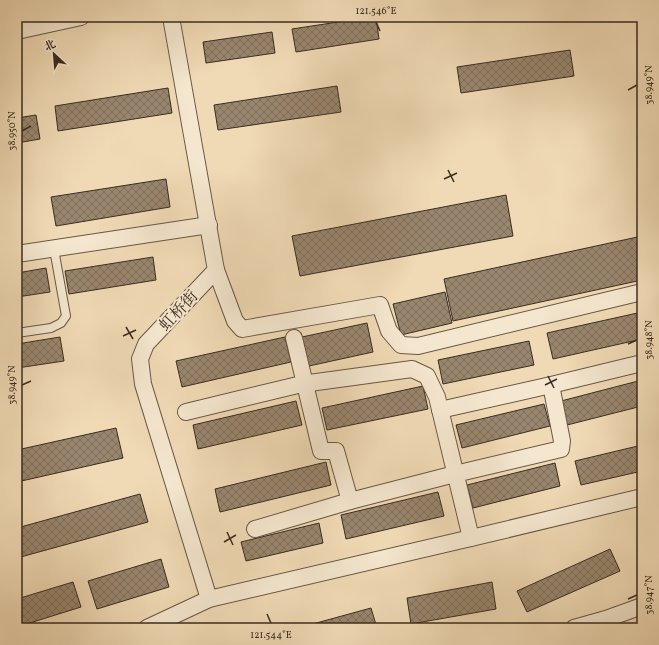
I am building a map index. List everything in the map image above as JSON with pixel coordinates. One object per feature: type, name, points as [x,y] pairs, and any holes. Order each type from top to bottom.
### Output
[{"type":"street","points":[[17,31],[80,17]]},
{"type":"street","points":[[171,17],[216,270],[235,321],[242,329],[380,305],[389,331],[401,345],[418,346],[642,292]]},
{"type":"street","points":[[17,254],[209,225]]},
{"type":"street","name":"虹桥街","points":[[209,599],[143,384],[140,359],[146,344],[216,270]]},
{"type":"street","points":[[294,338],[321,451],[336,451],[350,501]]},
{"type":"street","points":[[440,410],[642,363]]},
{"type":"street","points":[[186,412],[305,384],[412,369],[427,376],[437,397],[471,538]]},
{"type":"street","points":[[255,529],[350,501],[561,449],[562,441],[550,385]]},
{"type":"street","points":[[147,628],[209,599],[642,497]]},
{"type":"street","points":[[574,628],[606,619],[642,606]]},
{"type":"lane","points":[[17,333],[51,328],[61,323],[66,316],[54,248]]},
{"type":"building","points":[[376,17],[379,39],[296,52],[292,29]]},
{"type":"building","points":[[272,32],[275,53],[206,63],[203,42]]},
{"type":"building","points":[[570,50],[574,76],[461,93],[457,67]]},
{"type":"building","points":[[337,86],[341,112],[218,130],[214,105]]},
{"type":"building","points":[[168,88],[172,113],[58,131],[55,106]]},
{"type":"building","points":[[36,115],[40,139],[17,143],[17,118]]},
{"type":"building","points":[[166,179],[170,207],[56,226],[51,197]]},
{"type":"building","points":[[506,195],[513,236],[300,276],[292,236]]},
{"type":"building","points":[[642,236],[642,280],[453,321],[444,279]]},
{"type":"building","points":[[153,257],[156,280],[69,294],[65,271]]},
{"type":"building","points":[[46,268],[50,292],[17,297],[17,273]]},
{"type":"building","points":[[445,292],[452,323],[401,335],[393,304]]},
{"type":"building","points":[[642,312],[642,339],[553,359],[547,333]]},
{"type":"building","points":[[367,323],[373,352],[309,366],[302,337]]},
{"type":"building","points":[[60,337],[64,361],[17,368],[17,344]]},
{"type":"building","points":[[285,337],[291,362],[182,387],[176,361]]},
{"type":"building","points":[[529,341],[534,365],[443,384],[438,360]]},
{"type":"building","points":[[642,380],[642,406],[567,425],[561,401]]},
{"type":"building","points":[[423,386],[428,409],[327,430],[322,408]]},
{"type":"building","points":[[296,401],[302,425],[198,449],[193,425]]},
{"type":"building","points":[[544,404],[550,426],[462,448],[456,425]]},
{"type":"building","points":[[116,428],[123,458],[17,482],[17,450]]},
{"type":"building","points":[[642,445],[642,471],[581,485],[575,461]]},
{"type":"building","points":[[326,462],[331,485],[220,512],[215,489]]},
{"type":"building","points":[[555,463],[560,486],[473,508],[467,485]]},
{"type":"building","points":[[438,492],[444,516],[346,539],[341,515]]},
{"type":"building","points":[[140,494],[148,522],[17,558],[17,528]]},
{"type":"building","points":[[319,523],[323,543],[246,561],[241,542]]},
{"type":"building","points":[[610,549],[620,571],[527,612],[517,591]]},
{"type":"building","points":[[642,556],[642,569],[637,558]]},
{"type":"building","points":[[161,559],[169,587],[97,609],[88,581]]},
{"type":"building","points":[[73,582],[81,607],[17,627],[17,599]]},
{"type":"building","points":[[492,582],[496,609],[411,624],[407,598]]},
{"type":"building","points":[[371,608],[377,628],[298,628]]}]
